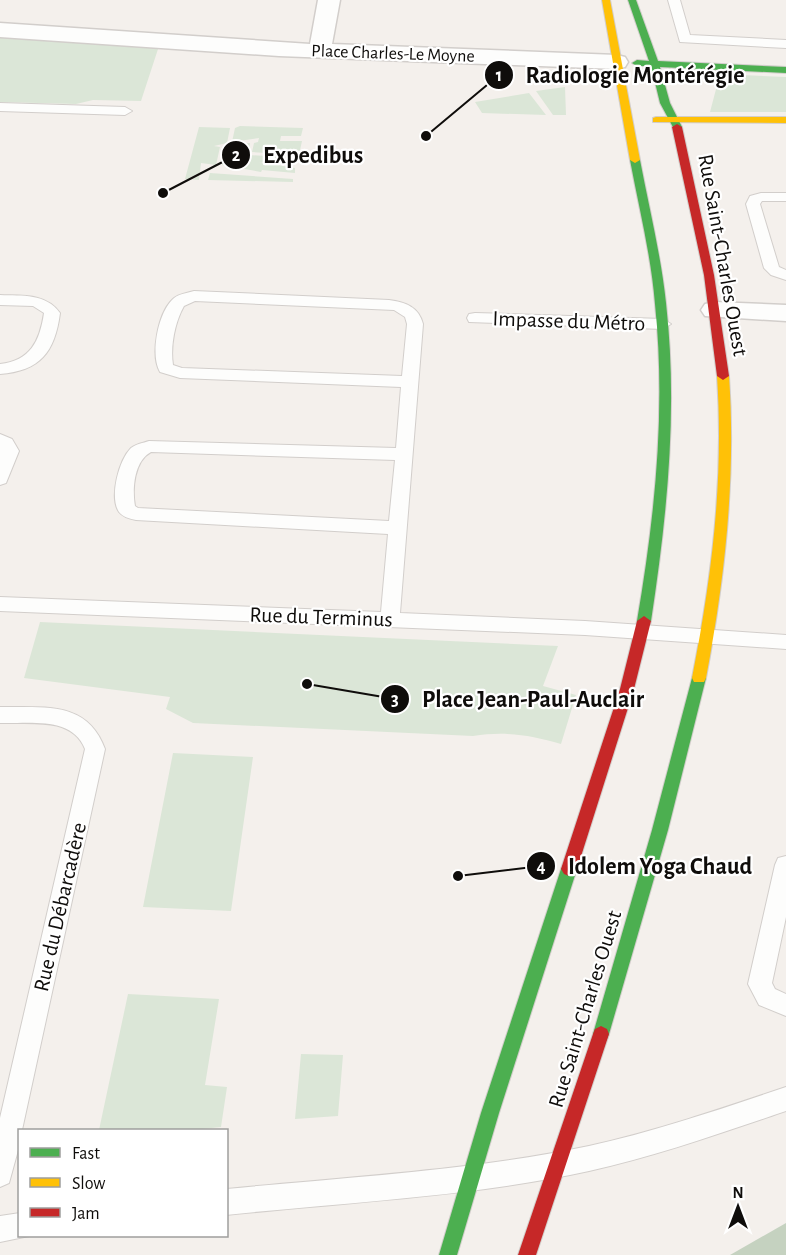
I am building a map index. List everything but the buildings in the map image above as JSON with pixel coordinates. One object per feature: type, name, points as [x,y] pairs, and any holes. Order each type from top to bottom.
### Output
[{"type":"street","points":[[320,51],[329,0]]},
{"type":"street","points":[[448,1255],[470,1177],[597,788],[642,633],[661,504],[667,399],[663,324],[606,0]]},
{"type":"street","name":"Rue Saint-Charles Ouest","points":[[527,1255],[578,1104],[646,881],[696,701],[709,637],[721,551],[727,464],[726,406],[715,310],[675,120],[665,103],[656,65],[632,0]]},
{"type":"street","name":"Place Charles-Le Moyne","points":[[0,30],[320,51],[786,70]]},
{"type":"street","points":[[627,119],[786,120]]},
{"type":"street","points":[[715,310],[786,313]]},
{"type":"lane","points":[[674,0],[685,39],[786,44]]},
{"type":"lane","points":[[0,107],[125,111]]},
{"type":"lane","points":[[786,197],[761,196],[755,199],[753,204],[772,267],[776,272],[786,275]]},
{"type":"lane","points":[[390,620],[398,528],[410,382],[415,320],[405,309],[384,304],[188,298],[179,302],[173,310],[162,358],[163,365],[174,372],[410,382]]},
{"type":"lane","points":[[0,300],[39,303],[48,306],[52,313],[43,349],[38,357],[22,367],[0,369]]},
{"type":"lane","name":"Impasse du Métro","points":[[475,318],[663,324]]},
{"type":"lane","points":[[0,440],[6,443],[10,451],[0,479]]},
{"type":"lane","points":[[398,528],[136,514],[127,510],[123,498],[134,456],[142,449],[154,446],[404,454]]},
{"type":"lane","name":"Rue du Terminus","points":[[0,604],[390,620],[786,642]]},
{"type":"lane","name":"Rue du Débarcadère","points":[[0,715],[74,721],[91,735],[95,749],[0,1174]]},
{"type":"lane","points":[[786,865],[760,984],[767,997],[786,1005]]},
{"type":"lane","points":[[228,1202],[470,1177],[558,1164],[613,1153],[786,1099]]},
{"type":"lane","points":[[0,1229],[18,1226]]},
{"type":"green space","points":[[0,36],[159,46],[141,101],[93,100],[76,104],[0,102]]},
{"type":"green space","points":[[720,74],[786,77],[786,112],[710,112]]},
{"type":"green space","points":[[565,87],[566,115],[553,115],[536,91]]},
{"type":"green space","points":[[529,93],[546,115],[482,113],[475,102]]},
{"type":"green space","points":[[240,126],[303,128],[301,136],[281,136],[280,141],[302,141],[299,155],[252,152],[254,143],[258,142],[259,138],[232,142],[235,128]]},
{"type":"green space","points":[[199,127],[230,128],[227,143],[214,146],[220,147],[216,165],[201,163],[199,180],[185,179]]},
{"type":"green space","points":[[250,143],[248,155],[298,158],[297,164],[259,162],[295,168],[295,173],[262,170],[261,172],[222,165],[226,146]]},
{"type":"green space","points":[[210,173],[293,179],[293,182],[208,180]]},
{"type":"green space","points":[[40,622],[558,646],[543,686],[576,695],[561,744],[539,738],[507,734],[473,736],[193,723],[166,709],[170,697],[24,678]]},
{"type":"green space","points":[[173,753],[253,757],[231,911],[143,907]]},
{"type":"green space","points":[[128,994],[219,999],[205,1085],[227,1087],[221,1127],[99,1129]]},
{"type":"green space","points":[[301,1054],[343,1055],[338,1116],[295,1119]]},
{"type":"green space","points":[[786,1223],[786,1255],[730,1255]]},
{"type":"traffic: fast","points":[[632,0],[652,54],[665,103],[677,127]]},
{"type":"traffic: fast","points":[[637,63],[786,70]]},
{"type":"traffic: fast","points":[[635,160],[659,286],[666,383],[664,462],[656,542],[644,621]]},
{"type":"traffic: fast","points":[[601,1034],[660,830],[699,678]]},
{"type":"traffic: fast","points":[[448,1255],[490,1113],[569,869]]},
{"type":"traffic: slow","points":[[606,0],[635,160]]},
{"type":"traffic: slow","points":[[656,120],[786,120]]},
{"type":"traffic: slow","points":[[699,678],[713,603],[722,528],[726,452],[723,376]]},
{"type":"traffic: jam","points":[[677,127],[709,275],[723,376]]},
{"type":"traffic: jam","points":[[569,869],[627,689],[644,621]]},
{"type":"traffic: jam","points":[[527,1255],[601,1034]]},
{"type":"place","name":"Radiologie Montérégie","points":[[426,136]]},
{"type":"place","name":"Expedibus","points":[[163,193]]},
{"type":"place","name":"Place Jean-Paul-Auclair","points":[[307,684]]},
{"type":"place","name":"Idolem Yoga Chaud","points":[[458,876]]}]
